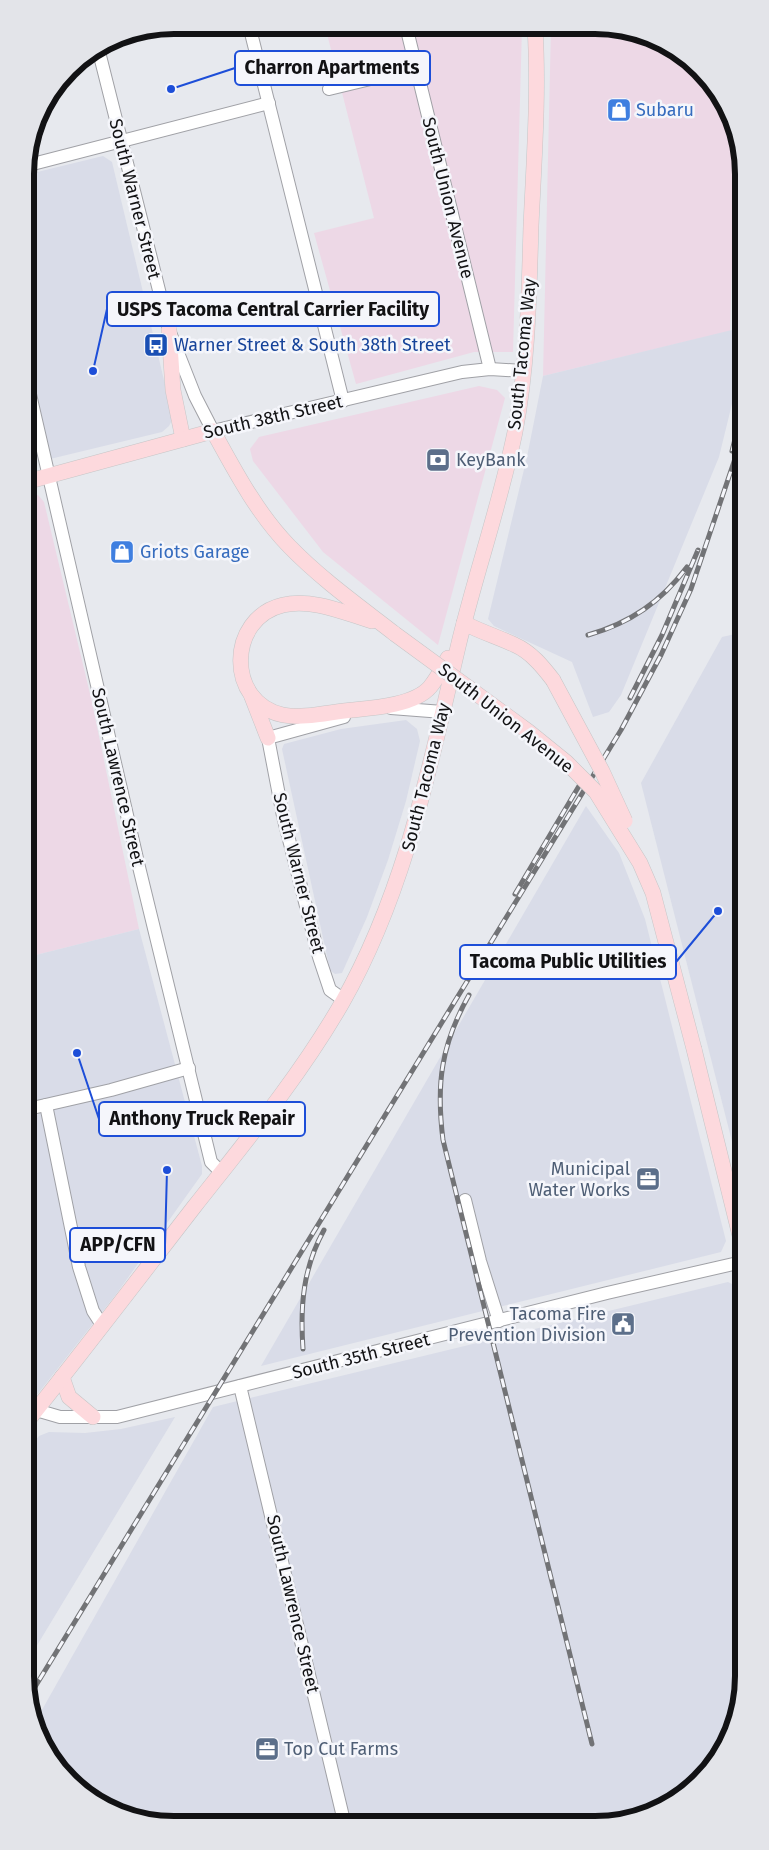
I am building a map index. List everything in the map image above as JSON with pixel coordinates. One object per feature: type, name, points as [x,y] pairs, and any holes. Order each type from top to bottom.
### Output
[{"type":"main road","name":"South Tacoma Way","points":[[34,1413],[290,1084],[344,1000],[382,922],[403,867],[428,778],[459,641],[506,476],[515,430],[530,298],[537,89],[535,34]]},
{"type":"main road","points":[[169,330],[173,390],[182,439]]},
{"type":"main road","name":"South 38th Street","points":[[34,480],[213,431]]},
{"type":"main road","name":"South Union Avenue","points":[[213,431],[244,488],[288,545],[321,576],[395,634],[529,732],[566,762],[596,792],[618,823],[654,893],[735,1215]]},
{"type":"main road","points":[[268,738],[242,674],[240,647],[249,628],[263,614],[283,605],[302,603],[314,604],[381,623]]},
{"type":"main road","points":[[464,623],[488,635],[516,645],[538,661],[553,680],[602,771],[626,824],[640,863]]},
{"type":"main road","points":[[252,697],[272,711],[284,715],[377,708],[417,697],[430,688],[459,641]]},
{"type":"main road","points":[[62,1377],[69,1397],[93,1417]]},
{"type":"street","points":[[251,34],[343,401]]},
{"type":"street","name":"South Union Avenue","points":[[408,34],[490,369]]},
{"type":"street","name":"South Warner Street","points":[[100,55],[169,330],[195,396],[213,431]]},
{"type":"street","points":[[329,89],[416,68]]},
{"type":"street","points":[[34,164],[269,104]]},
{"type":"street","name":"South 38th Street","points":[[213,431],[462,372],[490,369],[523,371]]},
{"type":"street","name":"South Lawrence Street","points":[[34,411],[150,915],[211,1162],[221,1172]]},
{"type":"street","points":[[268,738],[377,708],[443,712]]},
{"type":"street","name":"South Warner Street","points":[[268,738],[284,816],[319,957],[330,990],[344,1000]]},
{"type":"street","points":[[34,1108],[111,1090],[189,1068]]},
{"type":"street","points":[[46,1105],[79,1266],[93,1311],[102,1325]]},
{"type":"street","points":[[465,1200],[476,1248],[499,1321]]},
{"type":"street","name":"South 35th Street","points":[[34,1414],[60,1417],[117,1417],[735,1264]]},
{"type":"street","name":"South Lawrence Street","points":[[240,1386],[343,1816]]},
{"type":"shaded area","points":[[327,34],[522,34],[513,352],[474,352],[356,384],[314,233],[374,218]]},
{"type":"shaded area","points":[[551,34],[622,36],[657,48],[673,57],[694,75],[706,89],[725,120],[734,156],[735,170],[730,331],[543,376]]},
{"type":"shaded area","points":[[103,156],[112,162],[173,418],[169,426],[162,432],[50,459],[34,394],[34,173]]},
{"type":"shaded area","points":[[735,329],[735,391],[719,457],[621,695],[609,712],[593,717],[572,662],[494,626],[488,619],[527,457],[543,376]]},
{"type":"shaded area","points":[[479,386],[497,390],[505,398],[438,645],[323,552],[253,461],[250,449],[259,437]]},
{"type":"shaded area","points":[[38,495],[44,502],[91,698],[139,929],[34,955],[34,496]]},
{"type":"shaded area","points":[[735,634],[735,1153],[641,783],[722,637]]},
{"type":"shaded area","points":[[406,720],[417,729],[420,741],[406,801],[388,860],[367,917],[342,973],[335,974],[330,970],[282,749],[284,744],[341,729]]},
{"type":"shaded area","points":[[586,806],[619,853],[645,919],[726,1241],[721,1252],[261,1366]]},
{"type":"shaded area","points":[[139,929],[202,1166],[202,1174],[117,1293],[34,1399],[34,1115],[39,1114],[34,1079],[34,955]]},
{"type":"shaded area","points":[[34,1074],[37,1093],[34,1094]]},
{"type":"shaded area","points":[[728,1282],[735,1286],[735,1685],[733,1703],[725,1730],[706,1761],[680,1787],[649,1806],[613,1815],[595,1816],[174,1816],[147,1814],[129,1809],[96,1793],[57,1754],[44,1730],[40,1714],[213,1407]]},
{"type":"shaded area","points":[[175,1417],[34,1650],[34,1442],[39,1436],[49,1432],[85,1433],[121,1429]]},
{"type":"railway","points":[[732,451],[735,439]]},
{"type":"railway","points":[[35,1687],[621,730],[661,655],[691,589],[735,459]]},
{"type":"railway","points":[[630,698],[662,635],[698,550]]},
{"type":"railway","points":[[588,635],[618,624],[644,610],[666,591],[687,567]]},
{"type":"railway","points":[[515,894],[579,786]]},
{"type":"railway","points":[[469,995],[452,1031],[443,1065],[440,1101],[443,1140],[592,1744]]},
{"type":"railway","points":[[303,1349],[302,1318],[304,1288],[311,1259],[324,1230]]},
{"type":"place","name":"Charron Apartments","points":[[171,89]]},
{"type":"place","name":"Subaru","points":[[619,110]]},
{"type":"place","name":"Warner Street & South 38th Street","points":[[156,345]]},
{"type":"place","name":"USPS Tacoma Central Carrier Facility","points":[[93,371]]},
{"type":"place","name":"KeyBank","points":[[438,460]]},
{"type":"place","name":"Griots Garage","points":[[122,552]]},
{"type":"place","name":"Tacoma Public Utilities","points":[[718,911]]},
{"type":"place","name":"Anthony Truck Repair","points":[[77,1053]]},
{"type":"place","name":"APP/CFN","points":[[167,1170]]},
{"type":"place","name":"Municipal Water Works","points":[[648,1179]]},
{"type":"place","name":"Tacoma Fire Prevention Division","points":[[623,1324]]},
{"type":"place","name":"Top Cut Farms","points":[[267,1749]]}]
